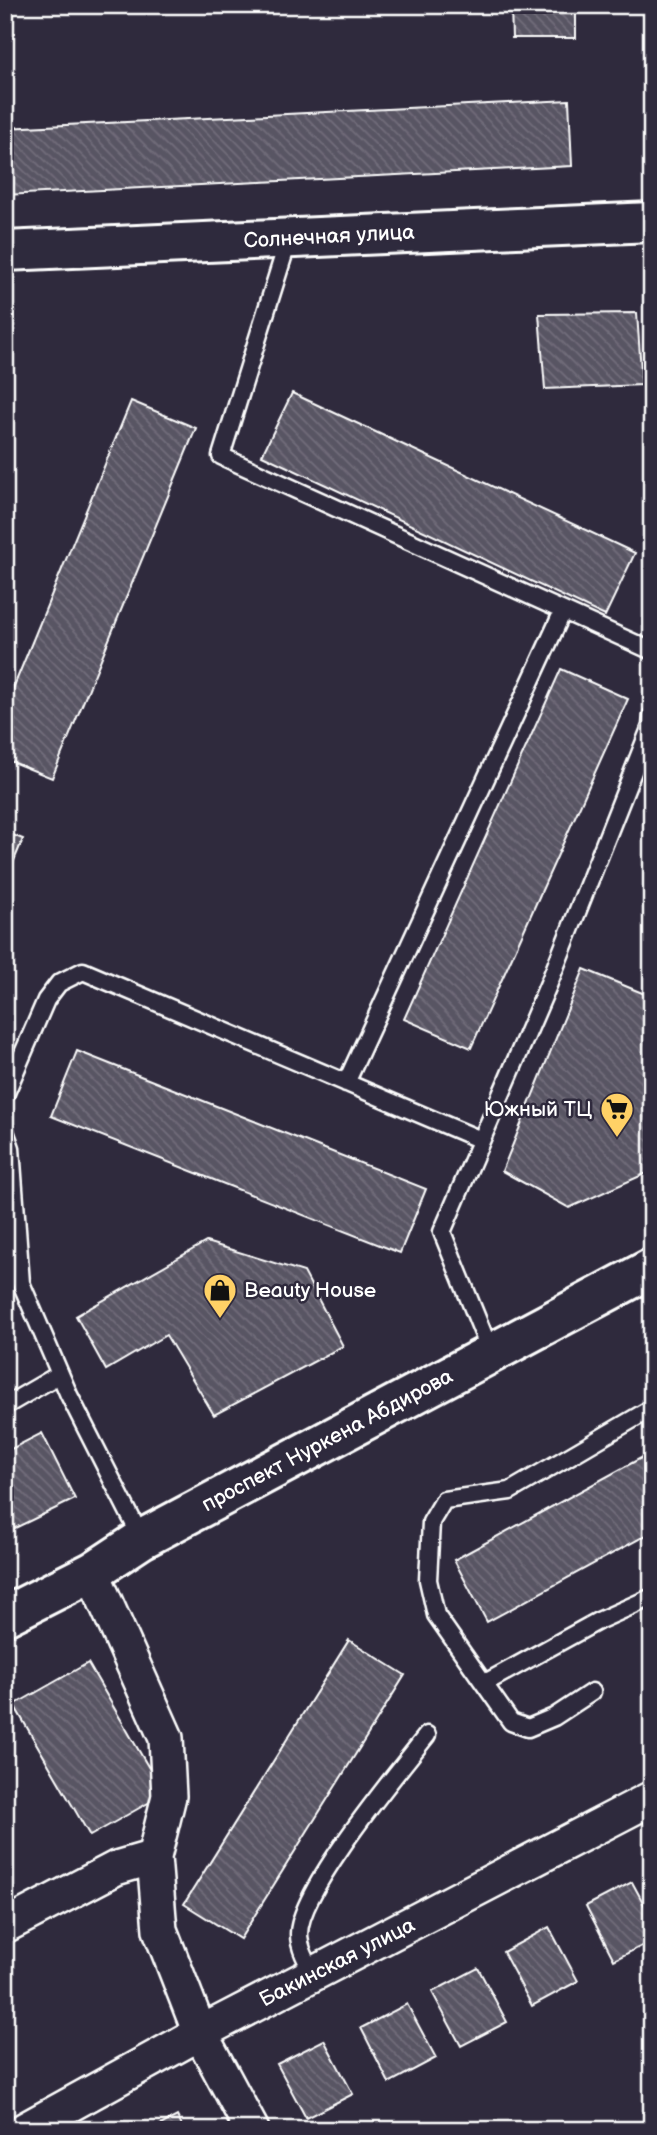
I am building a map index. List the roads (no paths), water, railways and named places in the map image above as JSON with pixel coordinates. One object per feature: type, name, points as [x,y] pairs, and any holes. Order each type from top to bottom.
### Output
[{"type":"main road","name":"Солнечная улица","points":[[5,251],[652,222]]},
{"type":"main road","name":"проспект Нуркена Абдирова","points":[[5,1616],[92,1572],[142,1539],[652,1268]]},
{"type":"street","points":[[92,1572],[166,1738],[169,1796],[154,1857],[160,1930],[200,2033],[252,2130]]},
{"type":"street","name":"Бакинская улица","points":[[24,2130],[200,2033],[652,1798]]},
{"type":"street","points":[[5,1926],[116,1868],[154,1857]]},
{"type":"lane","points":[[289,238],[221,456],[652,652]]},
{"type":"lane","points":[[346,1083],[563,611]]},
{"type":"lane","points":[[491,1353],[442,1232],[549,983],[651,726],[652,715]]},
{"type":"lane","points":[[5,1095],[46,1000],[59,983],[83,971],[481,1140]]},
{"type":"lane","points":[[5,1131],[11,1148],[21,1283],[60,1374],[142,1539]]},
{"type":"lane","points":[[5,1406],[60,1374]]},
{"type":"lane","points":[[592,1692],[554,1717],[528,1728],[511,1722],[436,1615],[428,1580],[431,1522],[444,1500],[510,1491],[652,1408]]},
{"type":"lane","points":[[485,1683],[598,1621],[652,1597]]},
{"type":"lane","points":[[314,1974],[304,1958],[299,1934],[303,1913],[339,1849],[427,1735]]},
{"type":"place","name":"Южный ТЦ","points":[[617,1139]]},
{"type":"place","name":"Beauty House","points":[[220,1320]]}]
